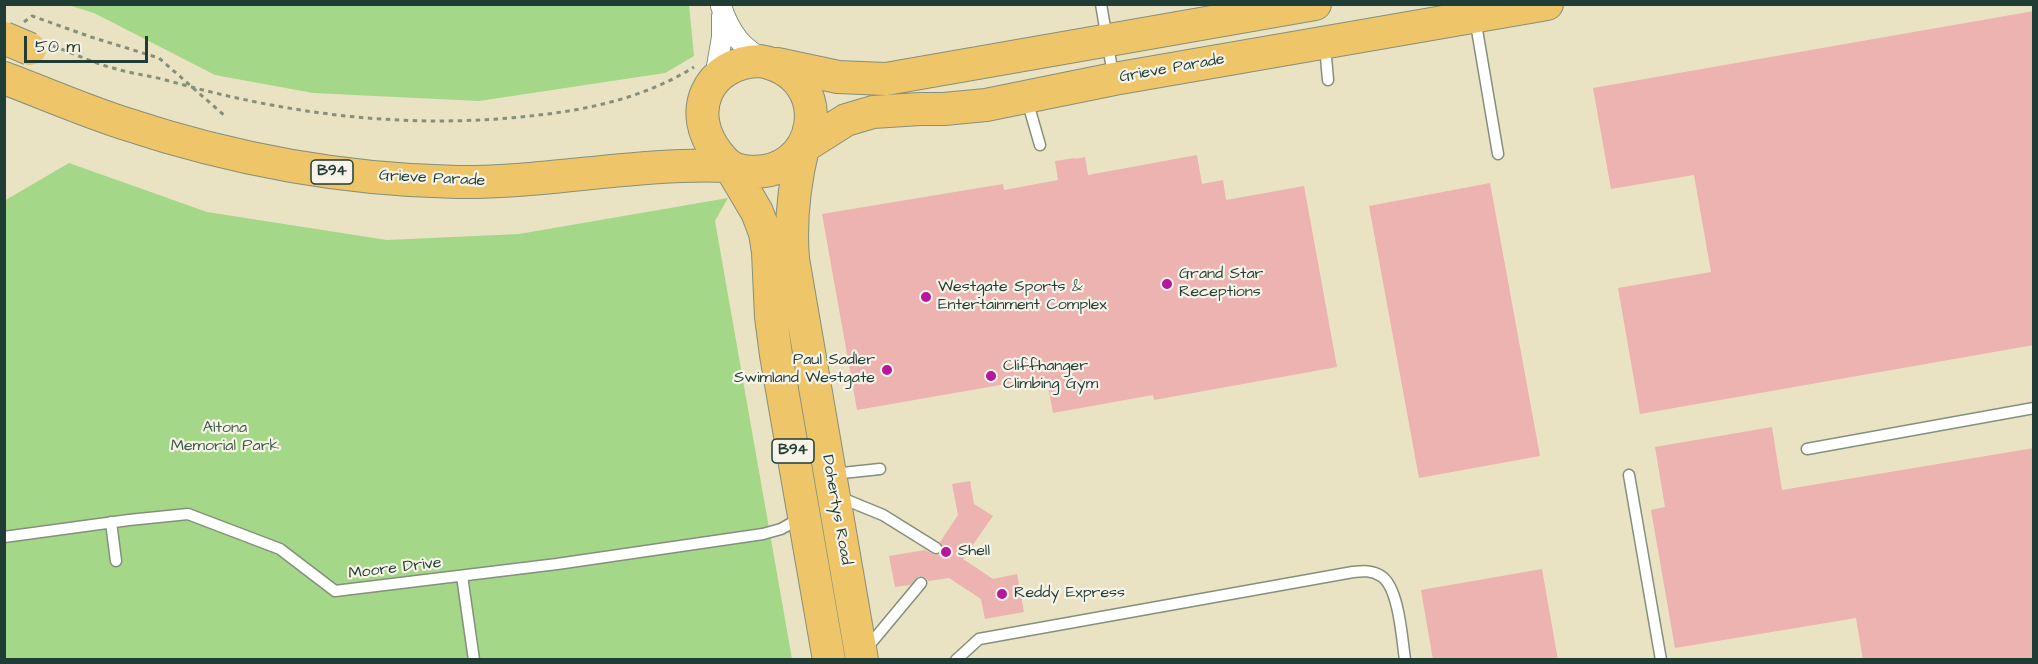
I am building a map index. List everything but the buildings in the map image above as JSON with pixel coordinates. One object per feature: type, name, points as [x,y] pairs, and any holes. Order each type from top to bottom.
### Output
[{"type":"main road","points":[[804,147],[786,163],[771,170],[752,172],[730,167],[712,147],[704,127],[703,105],[715,71],[745,62],[760,61],[838,77],[886,79],[1315,4]]},
{"type":"main road","name":"Grieve Parade","points":[[804,147],[839,124],[863,114],[966,107],[1325,42],[1474,10],[1547,4]]},
{"type":"main road","name":"B94","points":[[774,64],[789,71],[797,79],[809,100],[811,123],[804,147]]},
{"type":"main road","name":"Grieve Parade","points":[[4,78],[121,123],[166,137],[294,167],[410,180],[458,182],[515,181],[672,167],[730,167]]},
{"type":"main road","name":"Dohertys Road","points":[[804,147],[796,176],[792,207],[793,260],[862,657]]},
{"type":"main road","name":"Dohertys Road","points":[[730,167],[758,212],[765,233],[773,338],[829,660]]},
{"type":"street","points":[[721,5],[728,24],[740,43],[774,64]]},
{"type":"street","points":[[715,71],[723,20],[721,5]]},
{"type":"lane","points":[[1101,4],[1114,79]]},
{"type":"lane","points":[[1474,10],[1498,154]]},
{"type":"lane","points":[[1325,42],[1328,80]]},
{"type":"lane","points":[[1026,97],[1040,145]]},
{"type":"lane","points":[[1807,449],[2034,408]]},
{"type":"lane","points":[[831,484],[880,469]]},
{"type":"lane","points":[[1629,475],[1661,660]]},
{"type":"lane","points":[[831,484],[936,548]]},
{"type":"lane","name":"Moore Drive","points":[[4,537],[188,514],[280,549],[335,591],[557,564],[763,534],[786,527],[804,515]]},
{"type":"lane","points":[[111,522],[116,561]]},
{"type":"lane","points":[[956,660],[979,639],[1368,571],[1381,576],[1390,585],[1395,600],[1405,660]]},
{"type":"lane","points":[[462,576],[474,660]]},
{"type":"lane","points":[[862,657],[874,637],[921,583]]},
{"type":"path","points":[[225,116],[159,58],[32,16],[25,38],[111,68],[241,100],[340,116],[429,121],[503,118],[602,105],[631,97],[689,69],[715,71]]},
{"type":"green space","points":[[68,5],[689,5],[694,56],[665,73],[479,101],[313,93],[215,75],[94,13]]},
{"type":"green space","name":"Altona Memorial Park","points":[[69,163],[207,212],[387,240],[519,234],[728,198],[715,221],[792,659],[5,659],[4,201]]},
{"type":"place","name":"Grand Star Receptions","points":[[1167,284]]},
{"type":"place","name":"Westgate Sports & Entertainment Complex","points":[[926,297]]},
{"type":"place","name":"Paul Sadler Swimland Westgate","points":[[887,370]]},
{"type":"place","name":"Cliffhanger Climbing Gym","points":[[991,376]]},
{"type":"place","name":"Shell","points":[[946,552]]},
{"type":"place","name":"Reddy Express","points":[[1002,594]]}]
